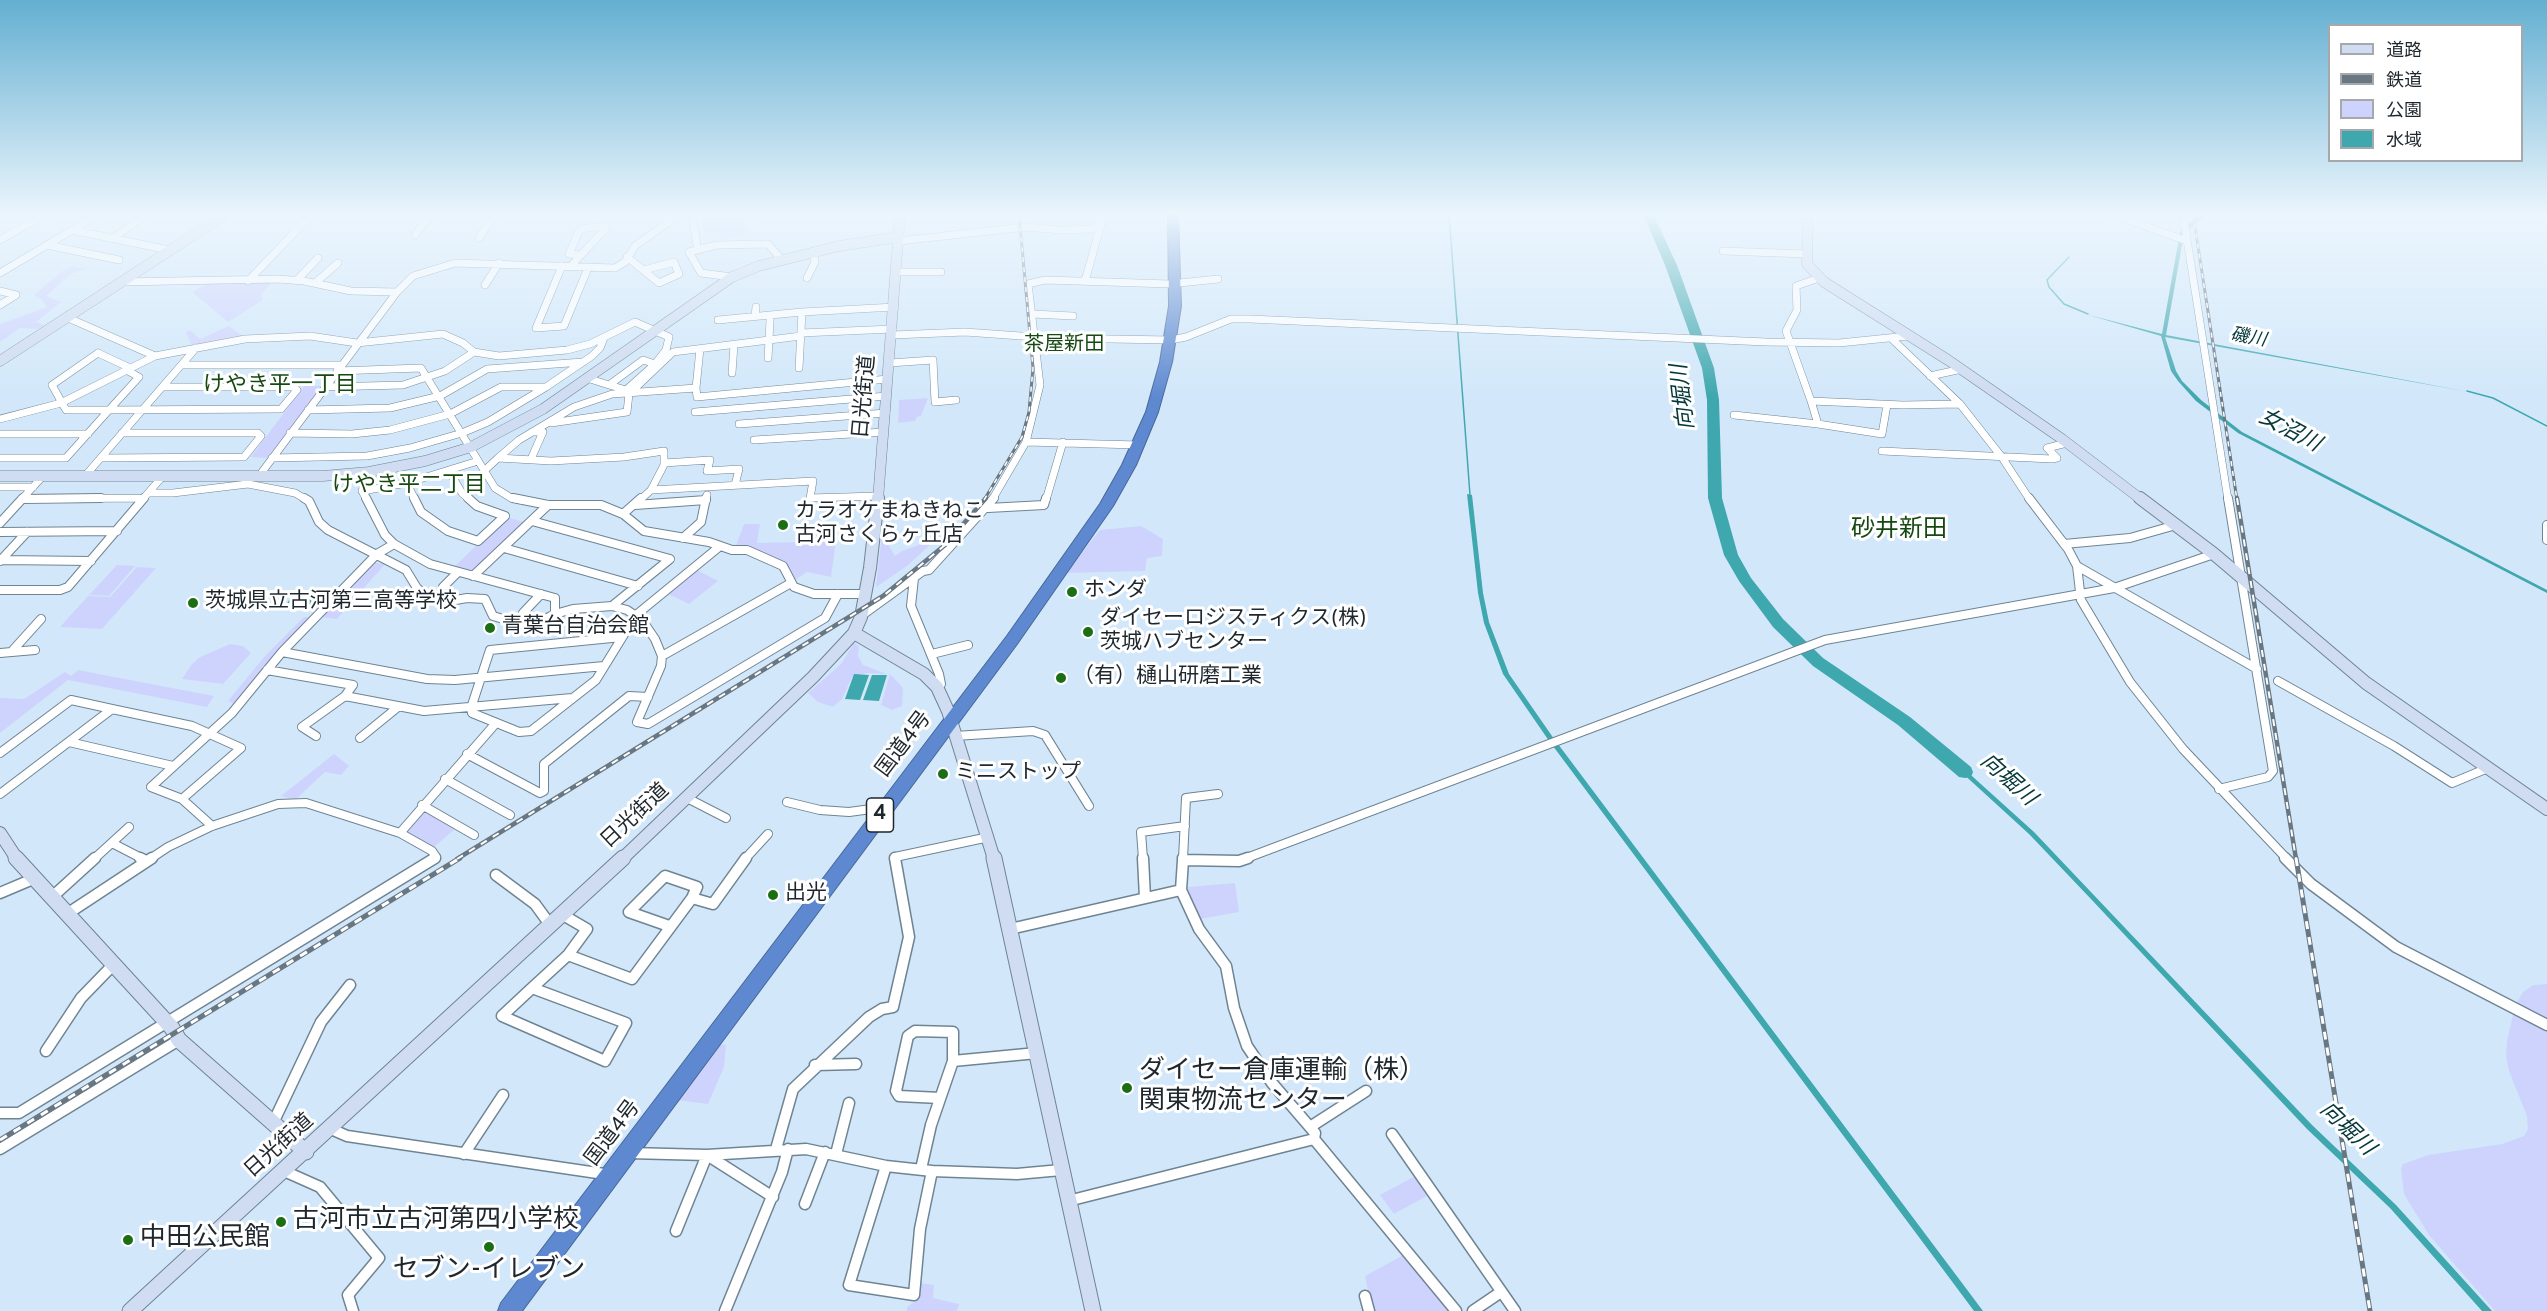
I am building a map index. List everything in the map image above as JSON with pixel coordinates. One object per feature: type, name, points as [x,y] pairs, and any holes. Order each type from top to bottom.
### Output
[{"type":"highway","name":"国道4号","points":[[509,1311],[886,807],[953,729],[1092,529],[1138,446],[1152,412],[1171,340],[1175,275]]},
{"type":"street","points":[[0,361],[129,275]]},
{"type":"street","points":[[248,281],[254,275]]},
{"type":"street","points":[[297,280],[302,275]]},
{"type":"street","points":[[315,283],[324,275]]},
{"type":"street","points":[[259,476],[357,343],[397,292],[416,275]]},
{"type":"street","points":[[485,285],[491,275]]},
{"type":"street","points":[[562,275],[536,328],[564,326],[585,275]]},
{"type":"street","points":[[650,275],[659,283],[676,275]]},
{"type":"street","points":[[718,275],[732,277]]},
{"type":"street","points":[[0,476],[323,476],[369,472],[425,461],[471,447],[521,422],[737,275]]},
{"type":"street","name":"日光街道","points":[[130,1311],[563,915],[813,677],[855,633],[861,617],[865,594],[878,496],[897,275]]},
{"type":"street","points":[[1084,281],[1085,275]]},
{"type":"street","points":[[1817,275],[1962,369],[2067,443],[2214,555],[2366,683],[2547,809]]},
{"type":"street","points":[[2192,275],[2257,669],[2272,774],[2219,789]]},
{"type":"street","points":[[1818,424],[1786,330],[1797,310],[1796,286],[1819,278]]},
{"type":"street","points":[[861,617],[914,578],[929,570],[949,551],[987,508],[1009,476],[1026,442],[1040,385],[1028,284],[1045,280],[1175,284],[1218,279]]},
{"type":"street","points":[[118,282],[297,280],[351,291],[397,292]]},
{"type":"street","points":[[0,291],[16,295],[0,305]]},
{"type":"street","points":[[755,316],[756,307]]},
{"type":"street","points":[[718,320],[802,312],[895,307]]},
{"type":"street","points":[[799,368],[802,312]]},
{"type":"street","points":[[1033,314],[1073,316]]},
{"type":"street","points":[[66,317],[96,328],[155,356]]},
{"type":"street","points":[[546,423],[627,412],[629,394],[673,352],[801,334],[965,332],[1035,338],[1171,340],[1231,319],[1240,319],[1790,342],[1839,343],[1908,336]]},
{"type":"street","points":[[768,358],[770,321]]},
{"type":"street","points":[[0,419],[61,403],[155,356],[245,339],[294,336],[357,343],[443,334],[463,343],[474,352],[489,356],[532,355],[567,350],[604,338],[635,322],[669,337],[666,350],[655,364],[626,390],[587,378]]},
{"type":"street","points":[[272,458],[367,456],[410,448],[462,433],[508,411],[546,387],[600,348],[604,338]]},
{"type":"street","points":[[1892,339],[1960,404],[2002,458],[2064,544],[2077,566],[2081,600],[2130,682],[2183,749],[2219,789],[2311,884],[2358,922],[2396,947],[2547,1025]]},
{"type":"street","points":[[732,373],[734,345]]},
{"type":"street","points":[[85,476],[196,348]]},
{"type":"street","points":[[700,349],[697,397],[888,379]]},
{"type":"street","points":[[325,387],[383,387],[429,378],[474,352]]},
{"type":"street","points":[[0,458],[66,458],[88,434],[109,410],[139,377],[128,371],[128,367],[98,353],[52,385],[66,410],[109,410],[143,410],[281,409],[297,390],[294,387],[163,387]]},
{"type":"street","points":[[609,385],[643,360],[655,364]]},
{"type":"street","points":[[890,363],[933,360],[935,402],[956,399]]},
{"type":"street","points":[[308,410],[390,408],[440,396],[487,369],[583,362]]},
{"type":"street","points":[[182,365],[421,368],[495,488],[511,498],[549,505],[591,503],[623,514],[644,531],[719,547],[747,550],[783,566],[794,587],[814,594],[865,594]]},
{"type":"street","points":[[1930,376],[1962,369]]},
{"type":"street","points":[[290,433],[369,433],[408,426],[450,414],[501,387],[542,385],[546,387]]},
{"type":"street","points":[[484,471],[531,432],[584,401],[612,394],[696,388]]},
{"type":"street","points":[[767,421],[774,389]]},
{"type":"street","points":[[695,412],[887,396]]},
{"type":"street","points":[[1811,400],[1887,405],[1960,404]]},
{"type":"street","points":[[1734,415],[1882,434],[1887,405]]},
{"type":"street","points":[[739,424],[885,413]]},
{"type":"street","points":[[531,432],[543,432],[531,459]]},
{"type":"street","points":[[754,440],[884,432]]},
{"type":"street","points":[[101,458],[244,457],[261,436],[258,433],[122,433]]},
{"type":"street","points":[[0,434],[88,434]]},
{"type":"street","points":[[1026,442],[1138,446]]},
{"type":"street","points":[[987,508],[1044,505],[1064,442]]},
{"type":"street","points":[[1882,451],[2052,459],[2057,458],[2047,448],[2067,443]]},
{"type":"street","points":[[498,458],[551,461],[624,457],[664,452],[664,463],[651,490],[623,514]]},
{"type":"street","points":[[664,463],[710,460],[707,471],[739,469],[735,485]]},
{"type":"street","points":[[362,491],[408,483],[478,461]]},
{"type":"street","points":[[408,483],[420,512],[448,531],[478,541],[505,516],[477,506],[462,493],[449,471]]},
{"type":"street","points":[[369,472],[362,491],[385,535],[394,544],[430,564],[555,598],[555,614]]},
{"type":"street","points":[[0,523],[43,476]]},
{"type":"street","points":[[0,590],[68,587],[162,477]]},
{"type":"street","points":[[651,490],[813,481],[810,498],[878,496]]},
{"type":"street","points":[[22,499],[146,495],[248,484],[295,494],[309,501],[319,522],[328,530],[406,570],[417,588],[434,600],[485,599],[493,616],[530,627],[555,614],[573,609],[612,606],[636,615],[655,639],[662,656],[661,666],[637,722],[648,724],[825,618],[832,609],[838,594]]},
{"type":"street","points":[[683,538],[700,522],[710,486]]},
{"type":"street","points":[[0,487],[33,487]]},
{"type":"street","points":[[634,505],[706,500]]},
{"type":"street","points":[[473,576],[549,505]]},
{"type":"street","points":[[531,521],[670,559],[612,606]]},
{"type":"street","points":[[2064,544],[2130,538],[2176,525]]},
{"type":"street","points":[[2547,525],[2547,540]]},
{"type":"street","points":[[0,532],[117,531]]},
{"type":"street","points":[[0,561],[27,532]]},
{"type":"street","points":[[212,826],[195,807],[182,799],[151,788],[172,766],[232,713],[282,652],[377,554],[394,544]]},
{"type":"street","points":[[621,637],[490,650],[471,708],[472,713],[519,732],[531,730],[596,680],[636,615],[719,547]]},
{"type":"street","points":[[504,548],[638,586]]},
{"type":"street","points":[[1183,860],[1239,861],[1825,640],[2114,588],[2214,555]]},
{"type":"street","points":[[0,561],[91,561]]},
{"type":"street","points":[[2077,566],[2257,669]]},
{"type":"street","points":[[443,587],[458,572]]},
{"type":"street","points":[[914,578],[911,606],[939,674],[941,684],[937,687]]},
{"type":"street","points":[[662,656],[791,583]]},
{"type":"street","points":[[523,613],[541,594]]},
{"type":"street","points":[[14,650],[41,619]]},
{"type":"street","points":[[855,633],[924,674],[937,687],[953,729],[988,837],[1093,1311]]},
{"type":"street","points":[[932,654],[968,645]]},
{"type":"street","points":[[0,653],[35,650]]},
{"type":"street","points":[[282,652],[427,679],[482,678],[604,666]]},
{"type":"street","points":[[267,670],[353,685],[345,696],[302,727],[316,736]]},
{"type":"street","points":[[2278,681],[2394,746],[2452,783],[2488,768]]},
{"type":"street","points":[[345,696],[424,711],[572,698]]},
{"type":"street","points":[[467,754],[540,793],[544,791],[544,764],[629,696],[648,697]]},
{"type":"street","points":[[0,753],[71,700],[192,726],[240,748],[182,799]]},
{"type":"street","points":[[360,738],[398,707]]},
{"type":"street","points":[[0,794],[112,709]]},
{"type":"street","points":[[400,833],[422,805],[496,723]]},
{"type":"street","points":[[953,729],[1033,731],[1045,735],[1054,746],[1089,806]]},
{"type":"street","points":[[69,742],[172,766]]},
{"type":"street","points":[[445,779],[510,815]]},
{"type":"street","points":[[1218,794],[1186,798],[1181,890],[1199,929],[1226,966],[1234,1008],[1247,1046],[1272,1083],[1316,1133],[1314,1139]]},
{"type":"street","points":[[687,798],[726,818]]},
{"type":"street","points":[[787,802],[820,810],[849,812],[886,807]]},
{"type":"street","points":[[0,1113],[19,1113],[436,857],[432,851],[400,833],[306,803],[278,804],[212,826],[146,861],[67,914]]},
{"type":"street","points":[[422,805],[474,835]]},
{"type":"street","points":[[1145,898],[1141,832],[1185,826]]},
{"type":"street","points":[[51,898],[129,827]]},
{"type":"street","points":[[0,833],[10,851],[33,879],[167,1022],[179,1040],[306,1152]]},
{"type":"street","points":[[692,898],[713,904],[750,852],[768,834]]},
{"type":"street","points":[[725,1311],[772,1197],[793,1089],[815,1065],[869,1017],[882,1009],[893,1007],[909,937],[895,857],[988,837]]},
{"type":"street","points":[[112,843],[146,861]]},
{"type":"street","points":[[496,875],[535,904],[551,926]]},
{"type":"street","points":[[568,955],[632,979],[669,926],[692,898],[697,887],[665,876],[629,912],[669,926]]},
{"type":"street","points":[[0,893],[33,879]]},
{"type":"street","points":[[1010,929],[1181,890]]},
{"type":"street","points":[[532,988],[626,1023],[605,1061],[502,1016],[532,988],[568,955],[587,929],[563,915]]},
{"type":"street","points":[[46,1051],[81,998],[113,965]]},
{"type":"street","points":[[273,1123],[321,1022],[350,985]]},
{"type":"street","points":[[886,1166],[849,1285],[914,1295],[920,1260],[920,1229],[926,1170],[940,1098],[953,1061],[953,1032],[947,1030],[915,1031],[908,1036],[896,1091],[899,1096],[940,1098]]},
{"type":"street","points":[[0,1149],[179,1040]]},
{"type":"street","points":[[953,1061],[1037,1053]]},
{"type":"street","points":[[815,1065],[856,1064]]},
{"type":"street","points":[[1310,1127],[1366,1091]]},
{"type":"street","points":[[464,1154],[503,1095]]},
{"type":"street","points":[[805,1204],[830,1153],[849,1103]]},
{"type":"street","points":[[331,1129],[347,1136],[611,1175]]},
{"type":"street","points":[[1392,1134],[1515,1311]]},
{"type":"street","points":[[1068,1201],[1314,1139]]},
{"type":"street","points":[[1314,1139],[1456,1311]]},
{"type":"street","points":[[628,1153],[707,1155],[782,1149],[830,1153],[886,1166],[926,1170],[1017,1173],[1061,1170]]},
{"type":"street","points":[[707,1155],[772,1197]]},
{"type":"street","points":[[676,1230],[707,1155]]},
{"type":"street","points":[[284,1171],[320,1187],[379,1258],[348,1295],[353,1311]]},
{"type":"street","points":[[1473,1311],[1501,1292]]},
{"type":"street","points":[[1365,1296],[1369,1311]]},
{"type":"green space","points":[[57,275],[70,275],[46,296],[61,302],[36,322],[44,325],[38,329],[20,328],[0,342],[0,324],[47,307],[34,295]]},
{"type":"green space","points":[[274,280],[261,295],[263,300],[228,322],[192,292],[207,284]]},
{"type":"green space","points":[[229,326],[244,337],[192,347],[186,332],[190,330],[200,339]]},
{"type":"green space","points":[[304,386],[323,386],[267,458],[251,457]]},
{"type":"green space","points":[[928,398],[921,416],[915,421],[898,423],[899,400]]},
{"type":"green space","points":[[506,517],[524,522],[472,572],[454,567]]},
{"type":"green space","points":[[744,524],[760,524],[757,543],[836,541],[831,577],[807,572],[795,580],[785,562],[751,548],[736,546]]},
{"type":"green space","points":[[1141,526],[1163,539],[1162,556],[1147,558],[1145,571],[1066,573],[1100,530]]},
{"type":"green space","points":[[882,534],[895,556],[924,543],[930,545],[907,566],[876,587]]},
{"type":"green space","points":[[371,562],[385,564],[337,619],[322,617]]},
{"type":"green space","points":[[117,565],[135,566],[109,596],[89,595]]},
{"type":"green space","points":[[137,567],[156,568],[102,629],[60,627],[88,596],[110,597]]},
{"type":"green space","points":[[695,569],[718,581],[689,604],[666,593]]},
{"type":"green space","points":[[304,617],[315,618],[235,705],[228,701],[265,656]]},
{"type":"green space","points":[[854,643],[859,646],[858,656],[863,665],[887,674],[866,673],[852,677],[842,699],[833,707],[818,702],[808,693],[841,664]]},
{"type":"green space","points":[[230,644],[243,646],[251,653],[223,684],[182,679],[200,657]]},
{"type":"green space","points":[[78,670],[214,696],[207,707],[68,680],[0,733],[0,698],[24,699],[65,672],[71,676]]},
{"type":"green space","points":[[890,674],[903,688],[902,706],[892,710],[881,705]]},
{"type":"green space","points":[[334,754],[349,766],[341,775],[325,772],[295,800],[281,796]]},
{"type":"green space","points":[[422,808],[456,828],[433,848],[402,832]]},
{"type":"green space","points":[[1235,883],[1239,912],[1200,919],[1188,897],[1187,887]]},
{"type":"green space","points":[[2547,984],[2547,1311],[2495,1311],[2429,1235],[2404,1194],[2401,1169],[2403,1164],[2428,1155],[2502,1144],[2524,1136],[2528,1129],[2527,1116],[2509,1071],[2506,1056],[2507,1041],[2515,1006],[2523,992],[2533,985]]},
{"type":"green space","points":[[717,1044],[726,1045],[724,1067],[708,1104],[676,1100]]},
{"type":"green space","points":[[1421,1173],[1434,1192],[1394,1214],[1380,1195]]},
{"type":"green space","points":[[1409,1252],[1456,1311],[1372,1311],[1365,1276]]},
{"type":"green space","points":[[920,1283],[934,1285],[933,1298],[959,1304],[957,1311],[907,1311],[907,1307],[920,1298]]},
{"type":"water","points":[[2172,275],[2177,275],[2166,335],[2469,392],[2165,337],[2176,371],[2182,381],[2201,400],[2242,432],[2547,590],[2547,593],[2238,433],[2196,401],[2178,381],[2171,371],[2161,336],[2085,314],[2162,334]]},
{"type":"water","points":[[1467,494],[1472,495],[1483,593],[1489,622],[1509,674],[1552,736],[1983,1311],[1974,1311],[1547,738],[1503,674],[1484,623],[1478,593]]},
{"type":"water","points":[[292,595],[322,595],[314,608],[284,609]]},
{"type":"water","points":[[854,674],[869,675],[860,700],[845,699]]},
{"type":"water","points":[[872,675],[887,675],[879,701],[863,700]]},
{"type":"water","points":[[1952,758],[2034,832],[2312,1125],[2396,1205],[2492,1311],[2482,1311],[2390,1208],[2307,1129],[2029,834],[1948,760]]},
{"type":"waterway","points":[[1454,275],[1470,495]]},
{"type":"waterway","name":"向堀川","points":[[1675,275],[1708,368],[1713,400],[1715,498],[1731,555],[1746,581],[1778,623],[1818,662],[1904,721],[1965,772]]},
{"type":"waterway","name":"磯川","points":[[2052,275],[2047,280],[2049,287],[2064,304],[2088,314]]},
{"type":"waterway","name":"磯川","points":[[2467,391],[2493,398],[2547,426]]},
{"type":"railway","points":[[984,500],[1022,437],[1029,412],[1033,368],[1025,275]]},
{"type":"railway","points":[[2202,275],[2237,500]]},
{"type":"railway","points":[[457,859],[883,596],[945,545],[986,498]]},
{"type":"railway","points":[[2237,498],[2296,859]]},
{"type":"railway","points":[[0,1140],[460,858]]},
{"type":"railway","points":[[2296,858],[2370,1311]]},
{"type":"place","name":"カラオケまねきねこ 古河さくらヶ丘店","points":[[783,525]]},
{"type":"place","name":"ホンダ","points":[[1072,592]]},
{"type":"place","name":"茨城県立古河第三高等学校","points":[[193,603]]},
{"type":"place","name":"青葉台自治会館","points":[[490,628]]},
{"type":"place","name":"ダイセーロジスティクス(株) 茨城ハブセンター","points":[[1088,632]]},
{"type":"place","name":"（有）樋山研磨工業","points":[[1061,678]]},
{"type":"place","name":"ミニストップ","points":[[943,774]]},
{"type":"place","name":"出光","points":[[773,895]]},
{"type":"place","name":"ダイセー倉庫運輸（株） 関東物流センター","points":[[1127,1088]]},
{"type":"place","name":"古河市立古河第四小学校","points":[[281,1222]]},
{"type":"place","name":"中田公民館","points":[[128,1240]]},
{"type":"place","name":"セブン-イレブン","points":[[489,1247]]},
{"type":"district","name":"茶屋新田","points":[[1064,346]]},
{"type":"district","name":"けやき平一丁目","points":[[280,387]]},
{"type":"district","name":"けやき平二丁目","points":[[409,487]]},
{"type":"district","name":"砂井新田","points":[[1899,531]]},
{"type":"water label","name":"女沼川","points":[[2289,432]]}]
